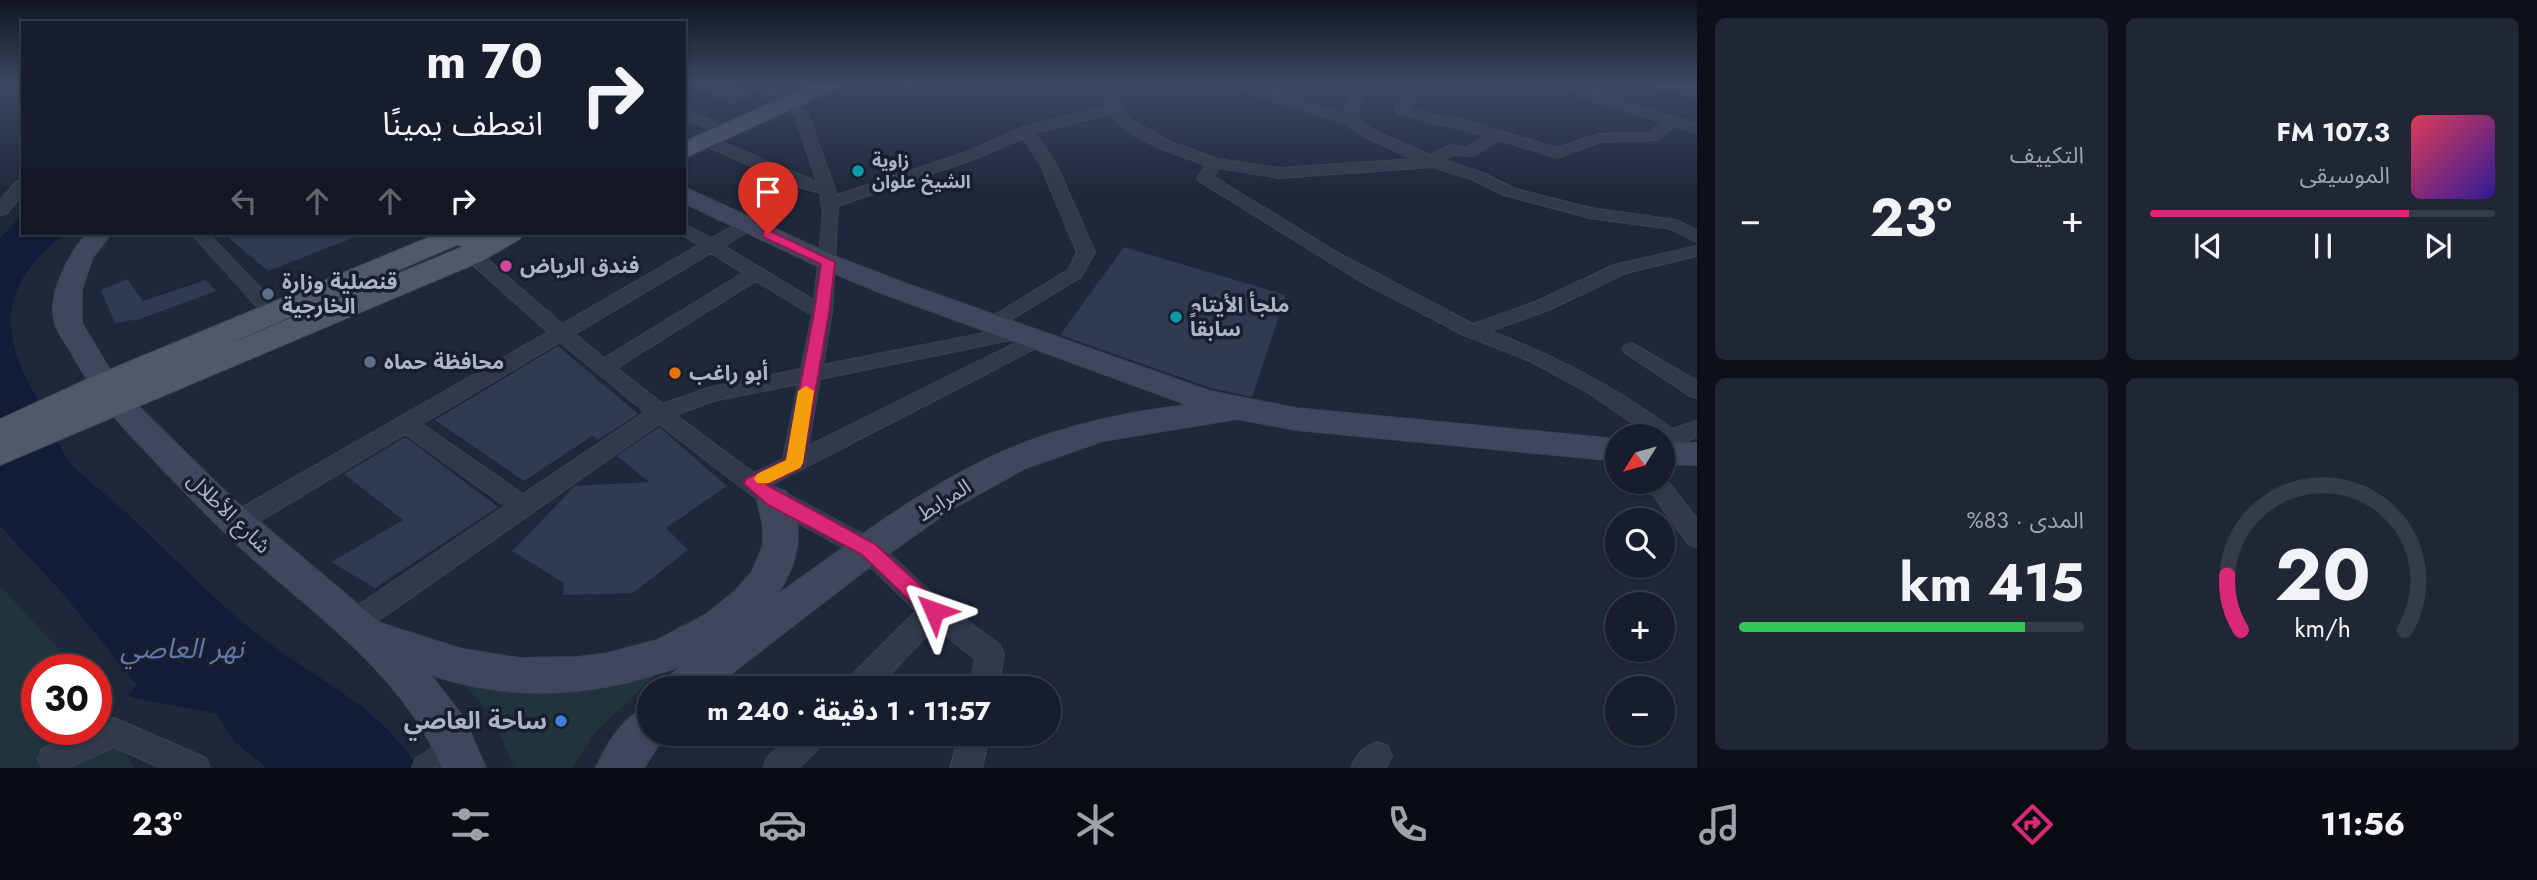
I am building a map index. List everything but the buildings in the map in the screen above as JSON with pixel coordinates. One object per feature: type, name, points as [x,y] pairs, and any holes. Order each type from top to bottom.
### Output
[{"type":"main road","points":[[686,150],[709,133],[738,120]]},
{"type":"main road","points":[[686,138],[709,133]]},
{"type":"main road","points":[[686,195],[828,262],[1152,383],[1248,411],[1340,424],[1605,449]]},
{"type":"main road","name":"شارع الأطلال","points":[[98,235],[80,256],[69,289],[68,323],[110,394],[236,523],[359,629],[423,695],[460,758]]},
{"type":"main road","points":[[110,394],[274,314],[459,239],[493,235]]},
{"type":"main road","points":[[0,452],[55,418],[459,239]]},
{"type":"main road","name":"المرابط","points":[[701,676],[868,549],[989,472],[1059,443],[1144,422],[1248,411]]},
{"type":"main road","points":[[0,433],[55,418]]},
{"type":"main road","points":[[359,629],[445,663],[519,676],[598,672],[638,664],[676,651],[710,633],[758,594],[773,572],[780,550],[781,523],[764,492]]},
{"type":"main road","points":[[618,768],[637,742]]},
{"type":"street","points":[[693,120],[709,133],[829,197],[972,155],[1026,131],[1070,120]]},
{"type":"street","points":[[794,463],[822,313],[828,262],[829,197],[804,120]]},
{"type":"street","points":[[1122,120],[1166,145],[1215,163],[1279,173],[1397,163],[1438,164]]},
{"type":"street","points":[[1349,120],[1370,134],[1438,164],[1477,176],[1525,197],[1590,213],[1676,225],[1697,237]]},
{"type":"street","points":[[1439,120],[1455,122],[1557,153],[1599,138],[1653,137],[1672,121]]},
{"type":"street","points":[[1668,120],[1697,129]]},
{"type":"street","points":[[764,492],[794,463],[1014,333],[1074,273],[1086,251],[1048,164],[1026,131]]},
{"type":"street","points":[[1438,164],[1435,158],[1451,150],[1468,153],[1497,135]]},
{"type":"street","points":[[1215,163],[1205,178],[1255,211],[1392,290],[1471,331],[1535,355],[1617,400],[1683,446]]},
{"type":"street","points":[[0,210],[21,186]]},
{"type":"street","points":[[236,523],[748,224]]},
{"type":"street","points":[[686,230],[822,313]]},
{"type":"street","points":[[202,235],[274,314]]},
{"type":"street","points":[[459,239],[561,333],[764,492],[868,549],[934,611],[990,654],[986,676]]},
{"type":"street","points":[[1471,331],[1542,306],[1620,269],[1697,251]]},
{"type":"street","points":[[604,367],[756,273]]},
{"type":"street","points":[[359,629],[521,505],[660,413],[708,396],[1014,333]]},
{"type":"street","points":[[1632,349],[1697,391]]},
{"type":"street","points":[[406,424],[521,505]]},
{"type":"street","points":[[1666,494],[1697,537]]},
{"type":"street","points":[[870,676],[934,611]]},
{"type":"street","points":[[53,759],[114,732],[195,768]]},
{"type":"street","points":[[778,768],[800,746]]},
{"type":"street","points":[[427,768],[460,758]]},
{"type":"shaded area","points":[[0,586],[63,654],[21,654],[21,745],[112,745],[112,727],[134,768],[0,768]]},
{"type":"shaded area","points":[[679,652],[654,676],[637,676],[637,693],[592,736],[572,768],[514,768],[492,716],[445,662],[504,682]]},
{"type":"water","name":"نهر العاصي","points":[[21,216],[21,235],[63,235],[41,254],[22,279],[14,299],[11,331],[25,375],[69,461],[252,630],[370,714],[403,747],[418,768],[267,768],[235,742],[217,714],[128,696],[137,685],[61,591],[0,526],[0,238]]},
{"type":"slow traffic","points":[[763,479],[794,463],[806,391]]},
{"type":"place","name":"زاوية الشيخ علوان","points":[[858,171]]},
{"type":"place","name":"فندق الرياض","points":[[506,266]]},
{"type":"place","name":"قنصلية وزارة الخارجية","points":[[268,294]]},
{"type":"place","name":"ملجأ الأيتام سابقاً","points":[[1176,317]]},
{"type":"place","name":"محافظة حماه","points":[[370,362]]},
{"type":"place","name":"أبو راغب","points":[[675,373]]},
{"type":"place","name":"ساحة العاصي","points":[[561,721]]},
{"type":"route","points":[[768,234],[828,262],[822,313],[794,463],[753,484],[775,500],[868,549],[934,611]]}]
